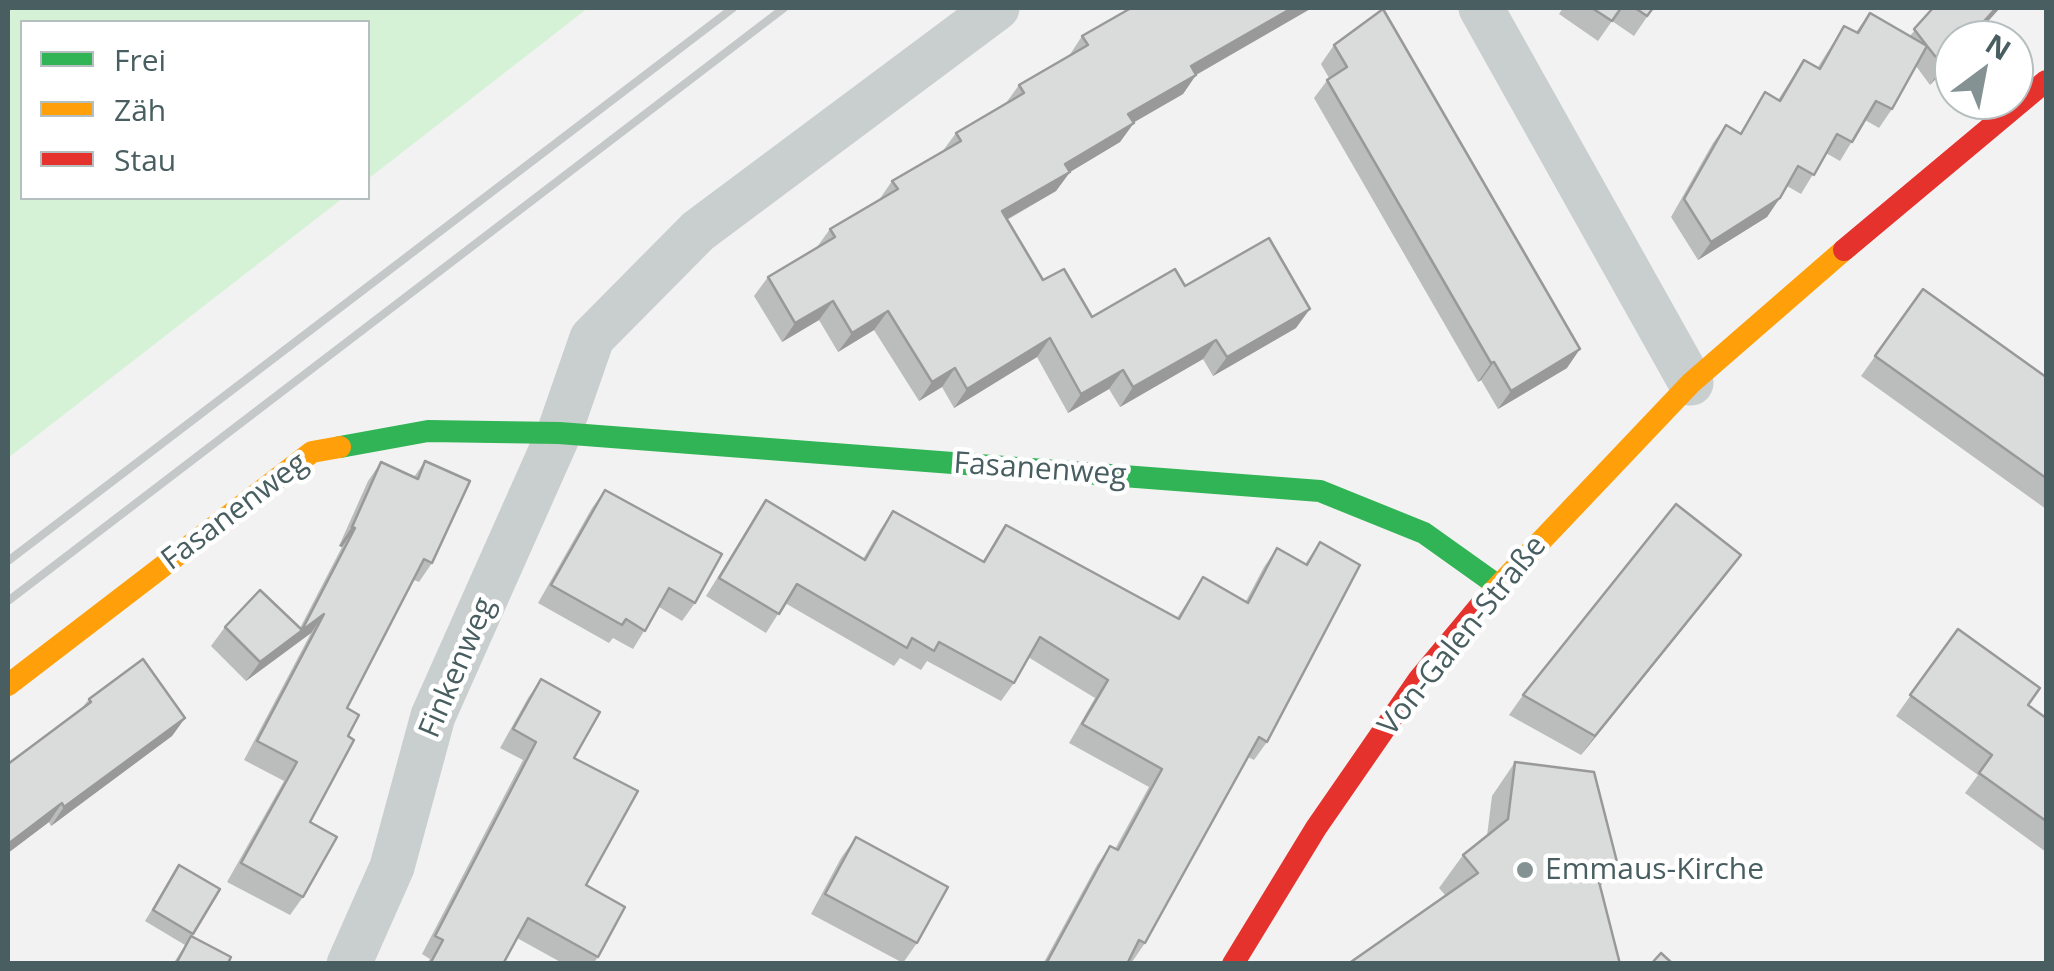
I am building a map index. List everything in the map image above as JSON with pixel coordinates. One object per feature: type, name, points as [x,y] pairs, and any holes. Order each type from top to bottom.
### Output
[{"type":"street","points":[[558,433],[592,338],[698,232],[997,8]]},
{"type":"street","points":[[1481,8],[1692,383]]},
{"type":"street","name":"Von-Galen-Straße","points":[[1233,964],[1316,828],[1419,679],[1497,585],[1692,383],[2046,81]]},
{"type":"street","name":"Fasanenweg","points":[[8,684],[312,452],[428,431],[558,433],[1320,491],[1424,533],[1497,585]]},
{"type":"street","name":"Finkenweg","points":[[349,964],[392,866],[433,716],[558,433]]},
{"type":"green space","points":[[8,8],[588,8],[370,177],[370,20],[20,20],[20,200],[340,200],[8,458]]},
{"type":"building","points":[[1131,8],[1292,8],[1191,66],[1196,75],[1128,114],[1134,123],[1065,164],[1070,172],[1002,211],[1043,280],[1064,269],[1092,317],[1175,269],[1185,286],[1269,238],[1310,309],[1227,357],[1216,340],[1133,387],[1123,370],[1081,394],[1050,338],[967,389],[955,368],[932,382],[888,311],[852,333],[833,301],[795,323],[768,277],[835,237],[830,229],[898,189],[892,181],[961,141],[956,133],[1024,93],[1019,85],[1088,45],[1082,36]]},
{"type":"building","points":[[1592,8],[1621,8],[1612,21]]},
{"type":"building","points":[[1635,8],[1653,8],[1647,16]]},
{"type":"building","points":[[1933,8],[1996,8],[1985,20],[1934,20],[1934,55],[1914,29]]},
{"type":"building","points":[[1383,9],[1580,349],[1511,391],[1327,80],[1347,67],[1334,45]]},
{"type":"building","points":[[1870,13],[1927,46],[1892,109],[1876,101],[1852,142],[1837,134],[1814,175],[1798,166],[1780,198],[1711,242],[1684,199],[1726,125],[1741,134],[1765,92],[1780,101],[1804,60],[1820,69],[1844,26],[1858,33]]},
{"type":"building","points":[[1923,289],[2046,377],[2046,478],[1875,356]]},
{"type":"building","points":[[425,461],[470,481],[432,563],[424,559],[347,708],[359,715],[348,736],[354,740],[310,822],[337,837],[303,897],[241,863],[297,762],[257,741],[324,614],[260,662],[225,627],[260,590],[302,630],[355,528],[352,527],[381,462],[418,479]]},
{"type":"building","points":[[605,490],[722,554],[695,603],[669,588],[645,631],[626,619],[622,625],[551,585]]},
{"type":"building","points":[[766,500],[865,560],[893,511],[984,562],[1006,525],[1179,619],[1203,577],[1248,603],[1277,548],[1307,565],[1320,542],[1360,565],[1267,742],[1259,737],[1145,943],[1139,940],[1127,964],[1046,964],[1110,846],[1118,850],[1162,769],[1082,724],[1108,680],[1040,637],[1014,683],[939,642],[934,651],[912,638],[907,648],[797,584],[779,614],[719,578]]},
{"type":"building","points":[[1676,504],[1741,555],[1595,736],[1523,695]]},
{"type":"building","points":[[1958,629],[2040,688],[2028,705],[2046,718],[2046,821],[1979,773],[1992,755],[1910,695]]},
{"type":"building","points":[[143,659],[185,718],[8,844],[8,764]]},
{"type":"building","points":[[541,679],[600,712],[574,758],[638,791],[586,885],[625,907],[598,957],[528,918],[503,964],[430,964],[443,940],[435,936],[536,742],[513,729]]},
{"type":"building","name":"Emmaus-Kirche","points":[[1515,762],[1594,772],[1617,862],[1597,874],[1620,964],[1348,964],[1478,873],[1463,855],[1508,819]]},
{"type":"building","points":[[856,837],[948,887],[917,943],[825,894]]},
{"type":"building","points":[[179,865],[220,889],[193,934],[153,910]]},
{"type":"building","points":[[191,936],[231,957],[229,961],[234,964],[176,964]]},
{"type":"building","points":[[1661,953],[1673,964],[1651,964]]},
{"type":"railway","points":[[8,561],[733,8]]},
{"type":"railway","points":[[8,601],[784,8]]},
{"type":"traffic: fast","points":[[340,447],[428,431],[559,433],[1320,491],[1424,533],[1497,585]]},
{"type":"traffic: slow","points":[[1484,601],[1691,383],[1844,250]]},
{"type":"traffic: slow","points":[[8,685],[312,452],[340,447]]},
{"type":"traffic: jam","points":[[1844,250],[2046,81]]},
{"type":"traffic: jam","points":[[1233,964],[1316,828],[1419,679],[1484,601]]},
{"type":"place","name":"Emmaus-Kirche","points":[[1525,870]]}]
